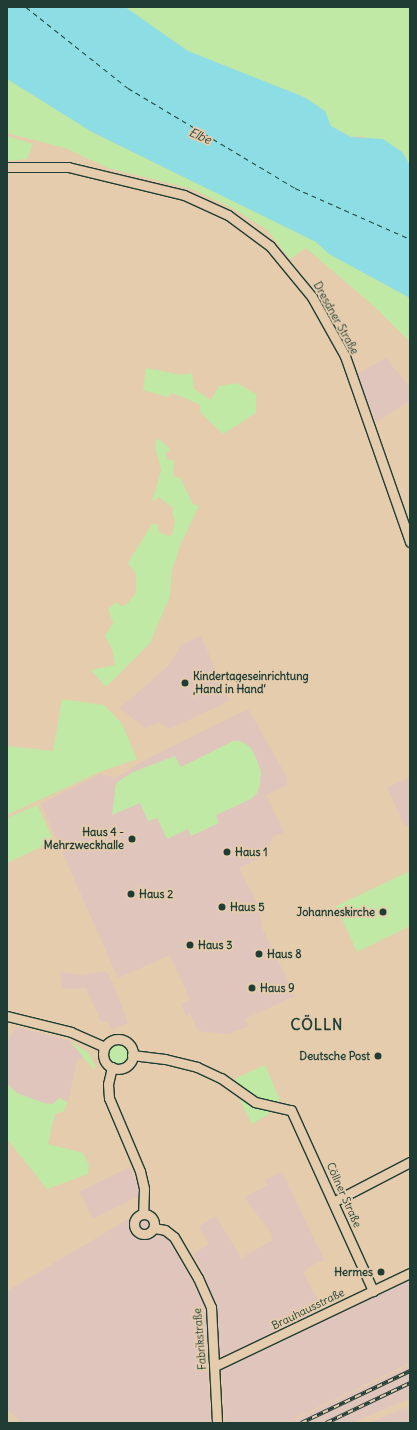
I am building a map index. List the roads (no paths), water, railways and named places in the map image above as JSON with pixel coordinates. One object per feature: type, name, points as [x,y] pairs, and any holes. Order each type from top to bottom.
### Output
[{"type":"street","name":"Dresdner Straße","points":[[7,167],[68,167],[184,195],[228,215],[273,248],[312,296],[345,356],[410,542]]},
{"type":"street","points":[[7,1016],[70,1032],[104,1047]]},
{"type":"street","points":[[120,1039],[129,1044],[132,1055],[124,1067],[112,1067],[104,1058],[104,1047],[110,1041],[120,1039]]},
{"type":"street","name":"Cöllner Straße","points":[[132,1055],[165,1059],[197,1067],[221,1078],[255,1102],[292,1110],[335,1202],[373,1291]]},
{"type":"street","points":[[112,1067],[108,1084],[109,1098],[140,1171],[144,1189],[143,1214]]},
{"type":"street","points":[[335,1202],[410,1162]]},
{"type":"street","points":[[143,1214],[152,1217],[154,1228],[146,1234],[136,1231],[135,1220],[143,1214]]},
{"type":"street","name":"Fabrikstraße","points":[[154,1228],[165,1230],[174,1237],[208,1297],[213,1321],[218,1423]]},
{"type":"street","name":"Brauhausstraße","points":[[215,1366],[410,1273]]},
{"type":"water","name":"Elbe","points":[[7,7],[125,7],[188,51],[304,97],[325,111],[331,126],[351,137],[383,139],[402,152],[410,165],[410,298],[329,254],[316,242],[92,132],[7,79]]},
{"type":"railway","points":[[301,1423],[410,1371]]},
{"type":"railway","points":[[326,1423],[410,1383]]},
{"type":"place","name":"Kindertageseinrichtung ‚Hand in Hand‘","points":[[185,683]]},
{"type":"place","name":"Haus 4 - Mehrzweckhalle","points":[[132,839]]},
{"type":"place","name":"Haus 1","points":[[227,852]]},
{"type":"place","name":"Haus 2","points":[[131,894]]},
{"type":"place","name":"Haus 5","points":[[222,907]]},
{"type":"place","name":"Johanneskirche","points":[[383,912]]},
{"type":"place","name":"Haus 3","points":[[190,945]]},
{"type":"place","name":"Haus 8","points":[[259,954]]},
{"type":"place","name":"Haus 9","points":[[252,988]]},
{"type":"place","name":"Deutsche Post","points":[[378,1056]]},
{"type":"place","name":"Hermes","points":[[381,1272]]},
{"type":"district","name":"CÖLLN","points":[[317,1025]]}]
